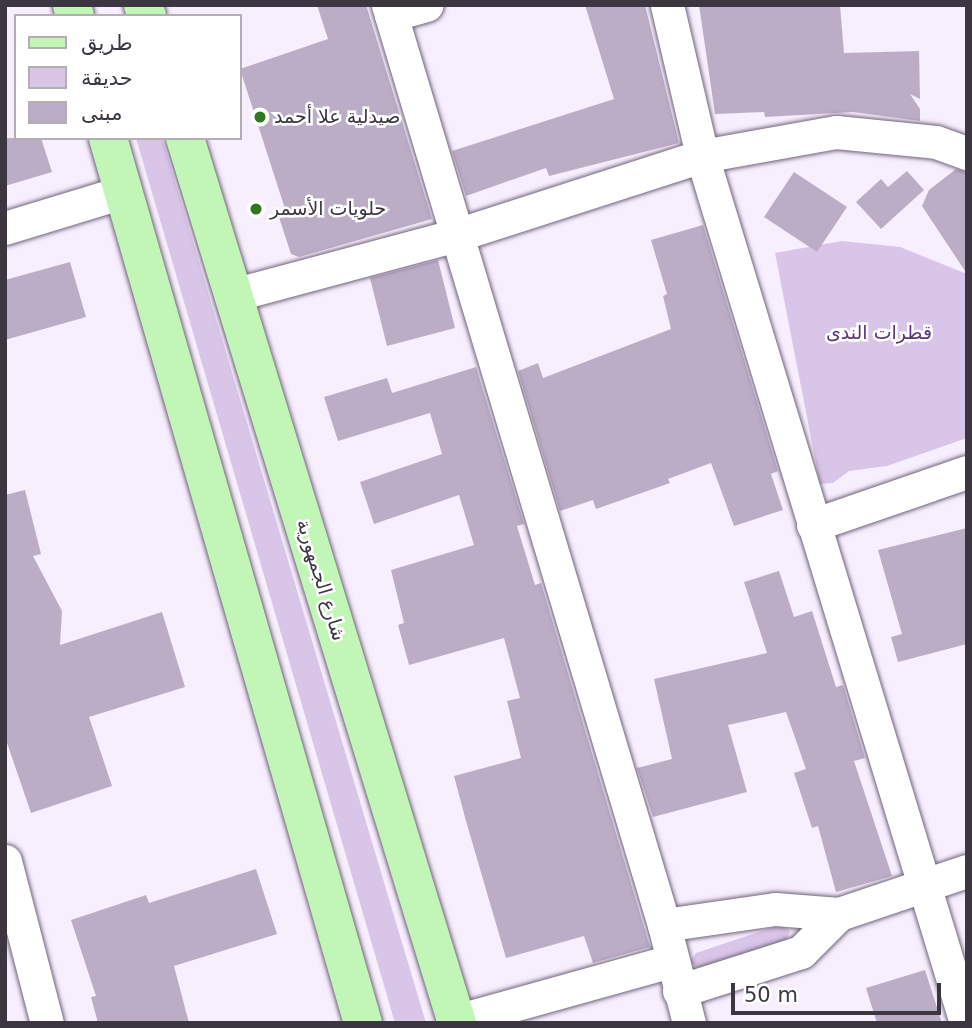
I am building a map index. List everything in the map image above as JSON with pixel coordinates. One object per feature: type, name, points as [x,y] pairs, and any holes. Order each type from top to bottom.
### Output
[{"type":"main road","points":[[109,140],[363,1023]]},
{"type":"main road","name":"شارع الجمهورية","points":[[186,140],[456,1022]]},
{"type":"street","points":[[427,5],[389,10],[664,925],[689,1023]]},
{"type":"street","points":[[667,5],[702,156],[813,525],[926,884],[966,1023]]},
{"type":"street","points":[[233,295],[457,235],[702,156],[836,132],[936,142],[967,153]]},
{"type":"street","points":[[5,228],[123,192]]},
{"type":"street","points":[[813,525],[967,472]]},
{"type":"street","points":[[5,861],[47,1023]]},
{"type":"street","points":[[664,925],[775,909],[839,914],[967,871]]},
{"type":"street","points":[[456,1022],[801,952],[839,914]]},
{"type":"green space","points":[[137,140],[163,140],[426,1023],[395,1023]]},
{"type":"green space","name":"قطرات الندى","points":[[842,241],[900,247],[967,274],[967,438],[887,466],[849,471],[833,483],[820,484],[775,253]]},
{"type":"green space","points":[[780,925],[790,931],[786,941],[698,968],[690,962],[696,953]]},
{"type":"building","points":[[317,5],[366,5],[432,219],[299,257],[291,254],[278,214],[286,212],[242,68],[328,39]]},
{"type":"building","points":[[585,5],[645,5],[679,143],[549,176],[546,168],[466,196],[452,151],[614,99]]},
{"type":"building","points":[[699,5],[840,5],[844,53],[919,51],[920,99],[910,94],[920,109],[920,121],[853,112],[765,117],[764,112],[715,114]]},
{"type":"building","points":[[5,138],[42,140],[52,172],[5,186]]},
{"type":"building","points":[[956,169],[967,172],[967,274],[922,206],[929,190]]},
{"type":"building","points":[[907,171],[924,190],[881,229],[856,202],[881,179],[888,187]]},
{"type":"building","points":[[794,172],[847,207],[817,252],[764,217]]},
{"type":"building","points":[[703,225],[778,471],[771,474],[783,510],[734,526],[711,463],[668,479],[670,483],[596,509],[593,500],[560,511],[518,371],[538,363],[543,378],[671,329],[663,296],[667,294],[651,240]]},
{"type":"building","points":[[438,260],[455,328],[387,346],[370,278]]},
{"type":"building","points":[[70,262],[86,317],[5,340],[5,280]]},
{"type":"building","points":[[476,367],[524,524],[517,526],[535,585],[541,583],[650,947],[593,963],[584,936],[506,958],[466,821],[454,776],[521,758],[507,701],[520,698],[504,638],[409,665],[398,625],[404,623],[391,570],[474,545],[459,495],[374,524],[360,482],[442,454],[430,413],[338,441],[324,397],[387,378],[392,393]]},
{"type":"building","points":[[25,490],[41,554],[33,556],[62,611],[60,645],[162,612],[185,687],[89,717],[112,786],[31,813],[5,737],[5,495]]},
{"type":"building","points":[[967,528],[967,644],[898,662],[891,637],[902,634],[878,550]]},
{"type":"building","points":[[779,571],[794,617],[812,611],[836,687],[843,685],[865,758],[854,761],[892,876],[836,892],[818,826],[812,828],[794,773],[806,769],[786,712],[728,725],[747,792],[653,817],[637,768],[672,759],[654,679],[767,653],[744,582]]},
{"type":"building","points":[[256,869],[277,934],[174,966],[189,1023],[98,1023],[91,997],[96,996],[71,920],[146,895],[149,903]]},
{"type":"building","points":[[925,970],[942,1023],[877,1023],[866,988]]},
{"type":"place","name":"صيدلية علا أحمد","points":[[260,117]]},
{"type":"place","name":"حلويات الأسمر","points":[[256,209]]}]
